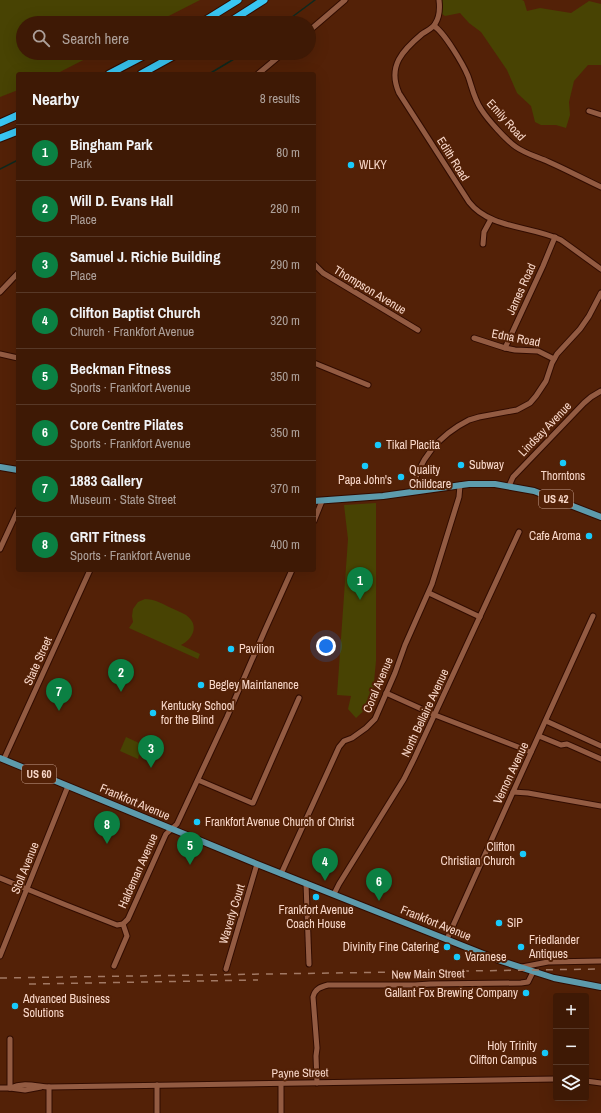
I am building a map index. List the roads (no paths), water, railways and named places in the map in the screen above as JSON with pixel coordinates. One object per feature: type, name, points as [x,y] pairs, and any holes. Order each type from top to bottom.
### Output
[{"type":"highway","points":[[212,16],[238,0]]},
{"type":"highway","points":[[239,16],[264,0]]},
{"type":"highway","points":[[113,72],[136,60]]},
{"type":"highway","points":[[145,72],[166,60]]},
{"type":"highway","points":[[0,123],[16,116]]},
{"type":"highway","points":[[0,138],[16,132]]},
{"type":"main road","points":[[0,467],[16,470]]},
{"type":"main road","name":"US 42","points":[[316,501],[383,496],[460,485],[480,484],[509,486],[540,493],[601,517]]},
{"type":"main road","name":"Frankfort Avenue","points":[[2,758],[281,874],[521,968],[554,978],[601,987]]},
{"type":"street","points":[[316,25],[345,0]]},
{"type":"street","points":[[434,26],[439,12],[440,0]]},
{"type":"street","name":"Emily Road","points":[[434,26],[445,37],[462,65],[476,102],[508,141],[521,151],[550,162],[601,187]]},
{"type":"street","name":"Edith Road","points":[[434,26],[406,48],[399,58],[395,70],[397,86],[399,92],[469,202],[480,213],[497,222],[536,231],[561,240],[601,269]]},
{"type":"street","points":[[260,72],[275,60]]},
{"type":"street","points":[[589,111],[601,115]]},
{"type":"street","points":[[484,244],[484,232],[491,219]]},
{"type":"street","name":"James Road","points":[[505,348],[555,237]]},
{"type":"street","name":"Thompson Avenue","points":[[316,271],[323,273],[418,330]]},
{"type":"street","points":[[0,292],[16,274]]},
{"type":"street","points":[[412,492],[414,480],[433,446],[457,426],[469,420],[517,410],[527,405],[536,396],[546,381],[557,354],[584,322],[601,293]]},
{"type":"street","name":"Edna Road","points":[[474,338],[505,348],[538,351],[554,360]]},
{"type":"street","points":[[0,354],[16,358]]},
{"type":"street","points":[[316,364],[368,385]]},
{"type":"street","name":"Lindsay Avenue","points":[[509,486],[513,477],[584,403],[601,391]]},
{"type":"street","name":"Coral Avenue","points":[[281,874],[342,741],[366,728],[372,722],[386,693],[405,645],[429,593],[459,497],[460,485]]},
{"type":"street","points":[[316,516],[322,501]]},
{"type":"street","points":[[0,549],[16,514]]},
{"type":"street","name":"North Bellaire Avenue","points":[[334,894],[404,779],[519,532]]},
{"type":"street","name":"State Street","points":[[2,758],[89,572]]},
{"type":"street","name":"Haldeman Avenue","points":[[114,966],[127,936],[123,924],[128,919],[166,834],[177,824],[227,717],[291,572]]},
{"type":"street","points":[[429,593],[480,617]]},
{"type":"street","name":"Vernon Avenue","points":[[447,939],[593,616]]},
{"type":"street","points":[[386,693],[435,715],[531,752]]},
{"type":"street","points":[[198,780],[253,803],[300,698]]},
{"type":"street","points":[[546,721],[601,746]]},
{"type":"street","points":[[539,736],[561,745],[567,744],[601,759]]},
{"type":"street","name":"Stoll Avenue","points":[[0,956],[68,786]]},
{"type":"street","points":[[513,792],[528,793],[601,806]]},
{"type":"street","name":"Waverly Court","points":[[226,969],[258,864]]},
{"type":"street","points":[[0,878],[117,925],[123,924]]},
{"type":"street","points":[[306,883],[309,964]]},
{"type":"street","points":[[521,968],[548,962],[601,961]]},
{"type":"street","name":"New Main Street","points":[[317,1083],[317,1048],[313,1003],[314,994],[317,989],[322,986],[521,983],[528,982],[533,972]]},
{"type":"street","points":[[10,1039],[10,1088]]},
{"type":"street","name":"Payne Street","points":[[0,1088],[10,1088],[16,1085],[25,1084],[46,1087],[553,1079]]},
{"type":"street","points":[[589,1081],[601,1083]]},
{"type":"street","points":[[281,1084],[281,1113]]},
{"type":"street","points":[[157,1085],[157,1113]]},
{"type":"street","points":[[46,1087],[49,1113]]},
{"type":"waterway","points":[[293,16],[315,0]]},
{"type":"waterway","points":[[212,72],[232,60]]},
{"type":"waterway","points":[[0,169],[16,161]]},
{"type":"railway","points":[[0,978],[601,969]]},
{"type":"railway","points":[[29,984],[258,980]]},
{"type":"place","name":"WLKY","points":[[351,165]]},
{"type":"place","name":"Tikal Placita","points":[[378,445]]},
{"type":"place","name":"Thorntons","points":[[563,463]]},
{"type":"place","name":"Subway","points":[[461,465]]},
{"type":"place","name":"Papa John's","points":[[365,466]]},
{"type":"place","name":"Quality Childcare","points":[[401,477]]},
{"type":"place","name":"Cafe Aroma","points":[[589,536]]},
{"type":"place","name":"Bingham Park","points":[[360,600]]},
{"type":"place","name":"Pavilion","points":[[231,649]]},
{"type":"place","name":"Begley Maintanence","points":[[201,685]]},
{"type":"place","name":"Will D. Evans Hall","points":[[121,692]]},
{"type":"place","name":"1883 Gallery","points":[[59,711]]},
{"type":"place","name":"Kentucky School for the Blind","points":[[153,713]]},
{"type":"place","name":"Samuel J. Richie Building","points":[[151,768]]},
{"type":"place","name":"Frankfort Avenue Church of Christ","points":[[197,822]]},
{"type":"place","name":"GRIT Fitness","points":[[107,844]]},
{"type":"place","name":"Clifton Christian Church","points":[[523,854]]},
{"type":"place","name":"Beckman Fitness","points":[[190,865]]},
{"type":"place","name":"Clifton Baptist Church","points":[[325,881]]},
{"type":"place","name":"Frankfort Avenue Coach House","points":[[316,897]]},
{"type":"place","name":"Core Centre Pilates","points":[[379,901]]},
{"type":"place","name":"SIP","points":[[499,923]]},
{"type":"place","name":"Divinity Fine Catering","points":[[447,947]]},
{"type":"place","name":"Friedlander Antiques","points":[[521,947]]},
{"type":"place","name":"Varanese","points":[[457,957]]},
{"type":"place","name":"Gallant Fox Brewing Company","points":[[526,993]]},
{"type":"place","name":"Advanced Business Solutions","points":[[15,1006]]},
{"type":"place","name":"Holy Trinity Clifton Campus","points":[[545,1053]]}]
